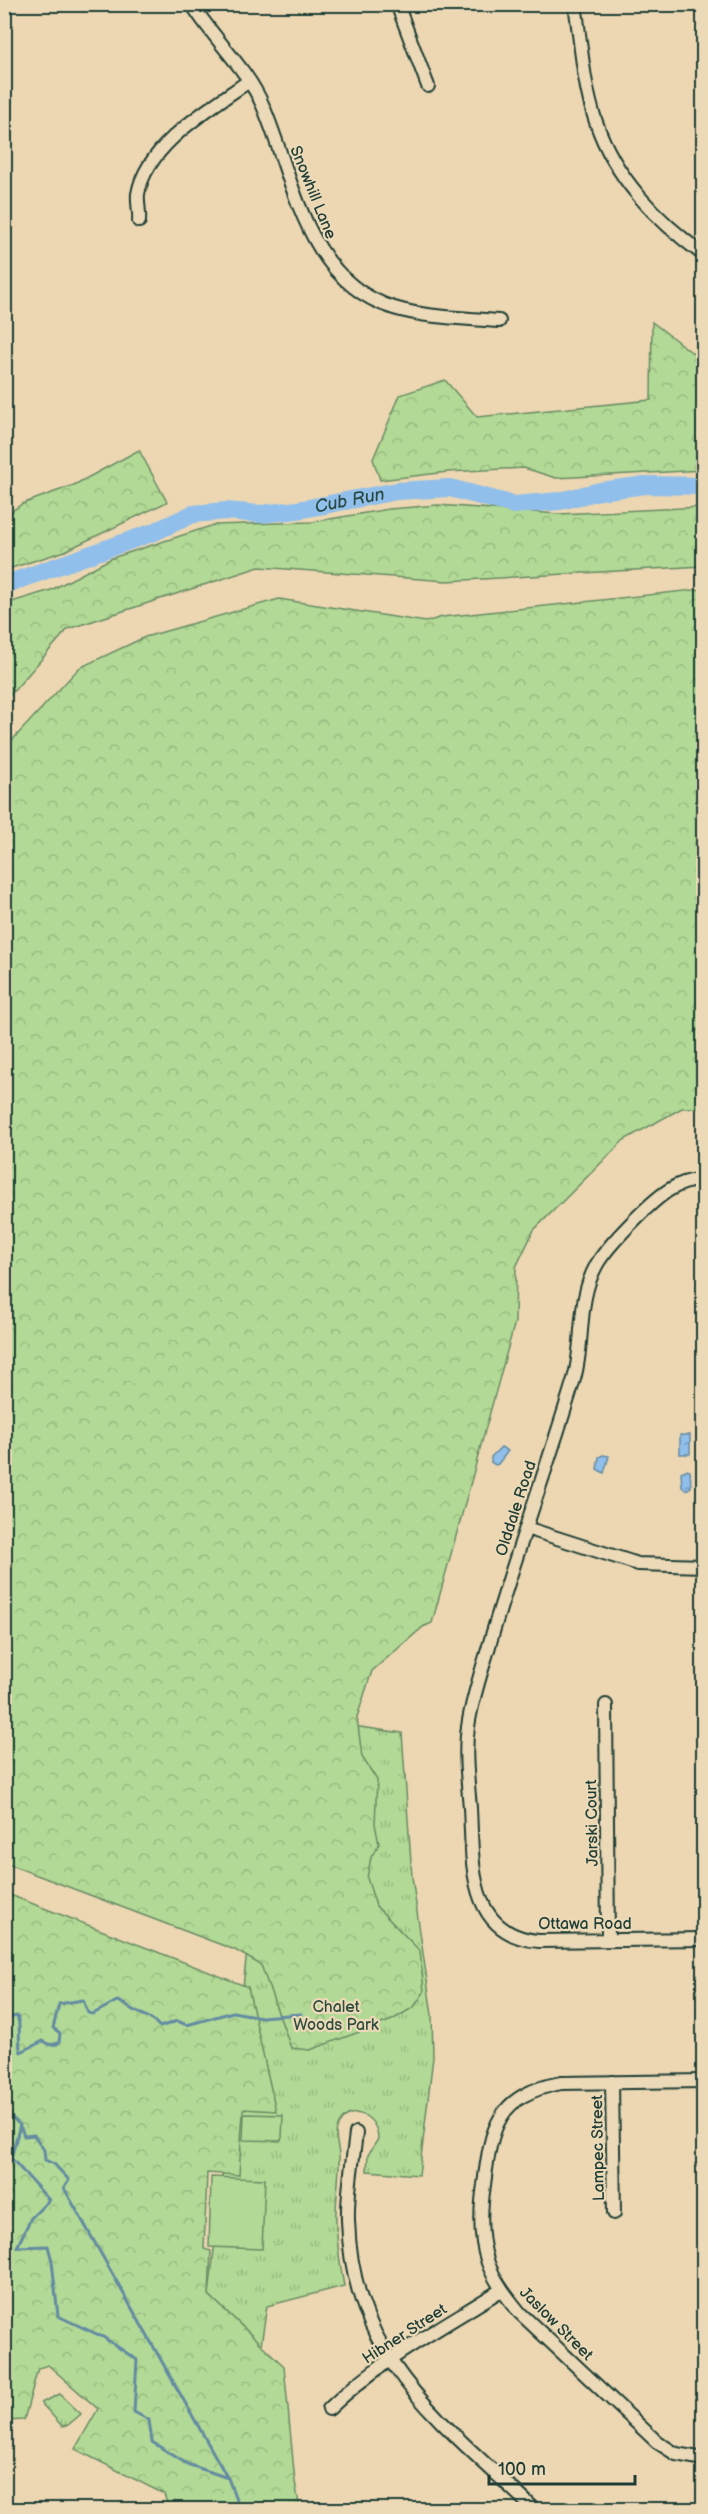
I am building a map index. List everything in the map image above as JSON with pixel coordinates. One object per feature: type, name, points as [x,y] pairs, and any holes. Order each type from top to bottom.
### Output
[{"type":"street","name":"Snowhill Lane","points":[[192,4],[249,81],[262,104],[314,240],[331,266],[346,282],[377,303],[397,309],[499,321]]},
{"type":"street","points":[[397,4],[428,87]]},
{"type":"street","points":[[575,4],[588,93],[606,146],[616,165],[641,199],[677,234],[704,255]]},
{"type":"street","points":[[139,221],[138,193],[149,169],[161,151],[190,121],[249,81]]},
{"type":"street","name":"Olddale Road","points":[[481,1902],[474,1877],[466,1753],[468,1728],[501,1605],[574,1377],[582,1304],[587,1285],[596,1265],[613,1244],[660,1197],[680,1184],[704,1179]]},
{"type":"street","points":[[526,1528],[638,1564],[704,1566]]},
{"type":"street","name":"Jarski Court","points":[[606,1704],[609,1940]]},
{"type":"street","name":"Ottawa Road","points":[[481,1902],[496,1922],[518,1936],[539,1941],[704,1939]]},
{"type":"street","name":"Jaslow Street","points":[[704,2081],[561,2083],[540,2087],[516,2100],[496,2124],[488,2147],[481,2222],[485,2254],[501,2290],[520,2313],[657,2442],[676,2454],[704,2459]]},
{"type":"street","name":"Lampec Street","points":[[612,2082],[614,2213]]},
{"type":"street","points":[[356,2133],[349,2198],[351,2254],[369,2321],[390,2362],[426,2406],[535,2510]]},
{"type":"street","name":"Hibner Street","points":[[329,2409],[347,2391],[501,2290]]},
{"type":"green space","points":[[652,322],[703,361],[703,470],[556,478],[524,468],[448,472],[380,480],[373,459],[400,395],[445,380],[477,417],[651,400]]},
{"type":"green space","points":[[139,450],[167,502],[65,551],[5,570],[5,516],[22,504],[74,485]]},
{"type":"green space","points":[[438,505],[559,514],[703,507],[703,566],[447,581],[259,567],[68,629],[5,701],[5,604],[51,590],[112,558],[214,525],[312,522],[389,509]]},
{"type":"green space","points":[[703,589],[703,1108],[682,1108],[624,1140],[534,1230],[516,1267],[515,1322],[432,1623],[423,1627],[372,1671],[357,1717],[362,1757],[377,1780],[375,1824],[379,1844],[371,1857],[367,1878],[376,1906],[420,1951],[424,1992],[414,2007],[392,2020],[310,2050],[291,2048],[261,1965],[235,1950],[5,1863],[5,748],[79,668],[145,637],[279,599],[426,622],[442,617]]},
{"type":"green space","name":"Chalet Woods Park","points":[[273,1715],[402,1733],[412,1877],[432,2015],[433,2057],[419,2175],[367,2171],[368,2155],[378,2139],[377,2130],[367,2117],[361,2114],[354,2113],[341,2121],[336,2132],[339,2164],[336,2221],[344,2286],[267,2306],[261,2345],[209,2295]]},
{"type":"green space","points":[[5,1893],[248,1987],[276,2111],[243,2109],[239,2175],[207,2173],[204,2249],[211,2251],[209,2295],[284,2366],[295,2482],[300,2509],[169,2509],[164,2494],[75,2449],[98,2409],[48,2365],[38,2368],[24,2420],[5,2421]]},
{"type":"green space","points":[[244,2114],[283,2115],[280,2141],[243,2140]]},
{"type":"green space","points":[[211,2177],[265,2179],[262,2249],[209,2247]]},
{"type":"green space","points":[[60,2394],[81,2414],[68,2425],[62,2426],[41,2403]]},
{"type":"water","points":[[680,1435],[690,1435],[690,1454],[680,1454]]},
{"type":"water","points":[[501,1447],[508,1451],[495,1465],[491,1462],[491,1457]]},
{"type":"water","points":[[609,1456],[604,1473],[597,1469],[599,1457]]},
{"type":"water","points":[[690,1471],[691,1487],[686,1490],[682,1487],[681,1472]]},
{"type":"waterway","name":"Cub Run","points":[[4,585],[154,532],[193,514],[226,511],[260,514],[298,510],[397,491],[450,488],[514,505],[560,501],[600,491],[646,485],[704,486]]},
{"type":"waterway","points":[[4,2019],[17,2016],[21,2052],[43,2041],[51,2045],[59,2043],[60,2033],[53,2028],[59,2004],[83,2000],[88,2013],[93,2014],[117,2001],[148,2017],[160,2027],[177,2021],[187,2025],[233,2012],[261,2017],[301,2014]]},
{"type":"waterway","points":[[4,2110],[20,2125],[11,2158],[49,2200],[31,2218],[17,2247],[48,2246],[52,2261],[58,2316],[103,2337],[137,2360],[134,2412],[149,2420],[152,2442],[187,2464],[228,2478],[240,2510]]},
{"type":"waterway","points":[[21,2128],[24,2136],[34,2135],[44,2150],[45,2160],[54,2164],[69,2180],[64,2188],[227,2477]]}]
